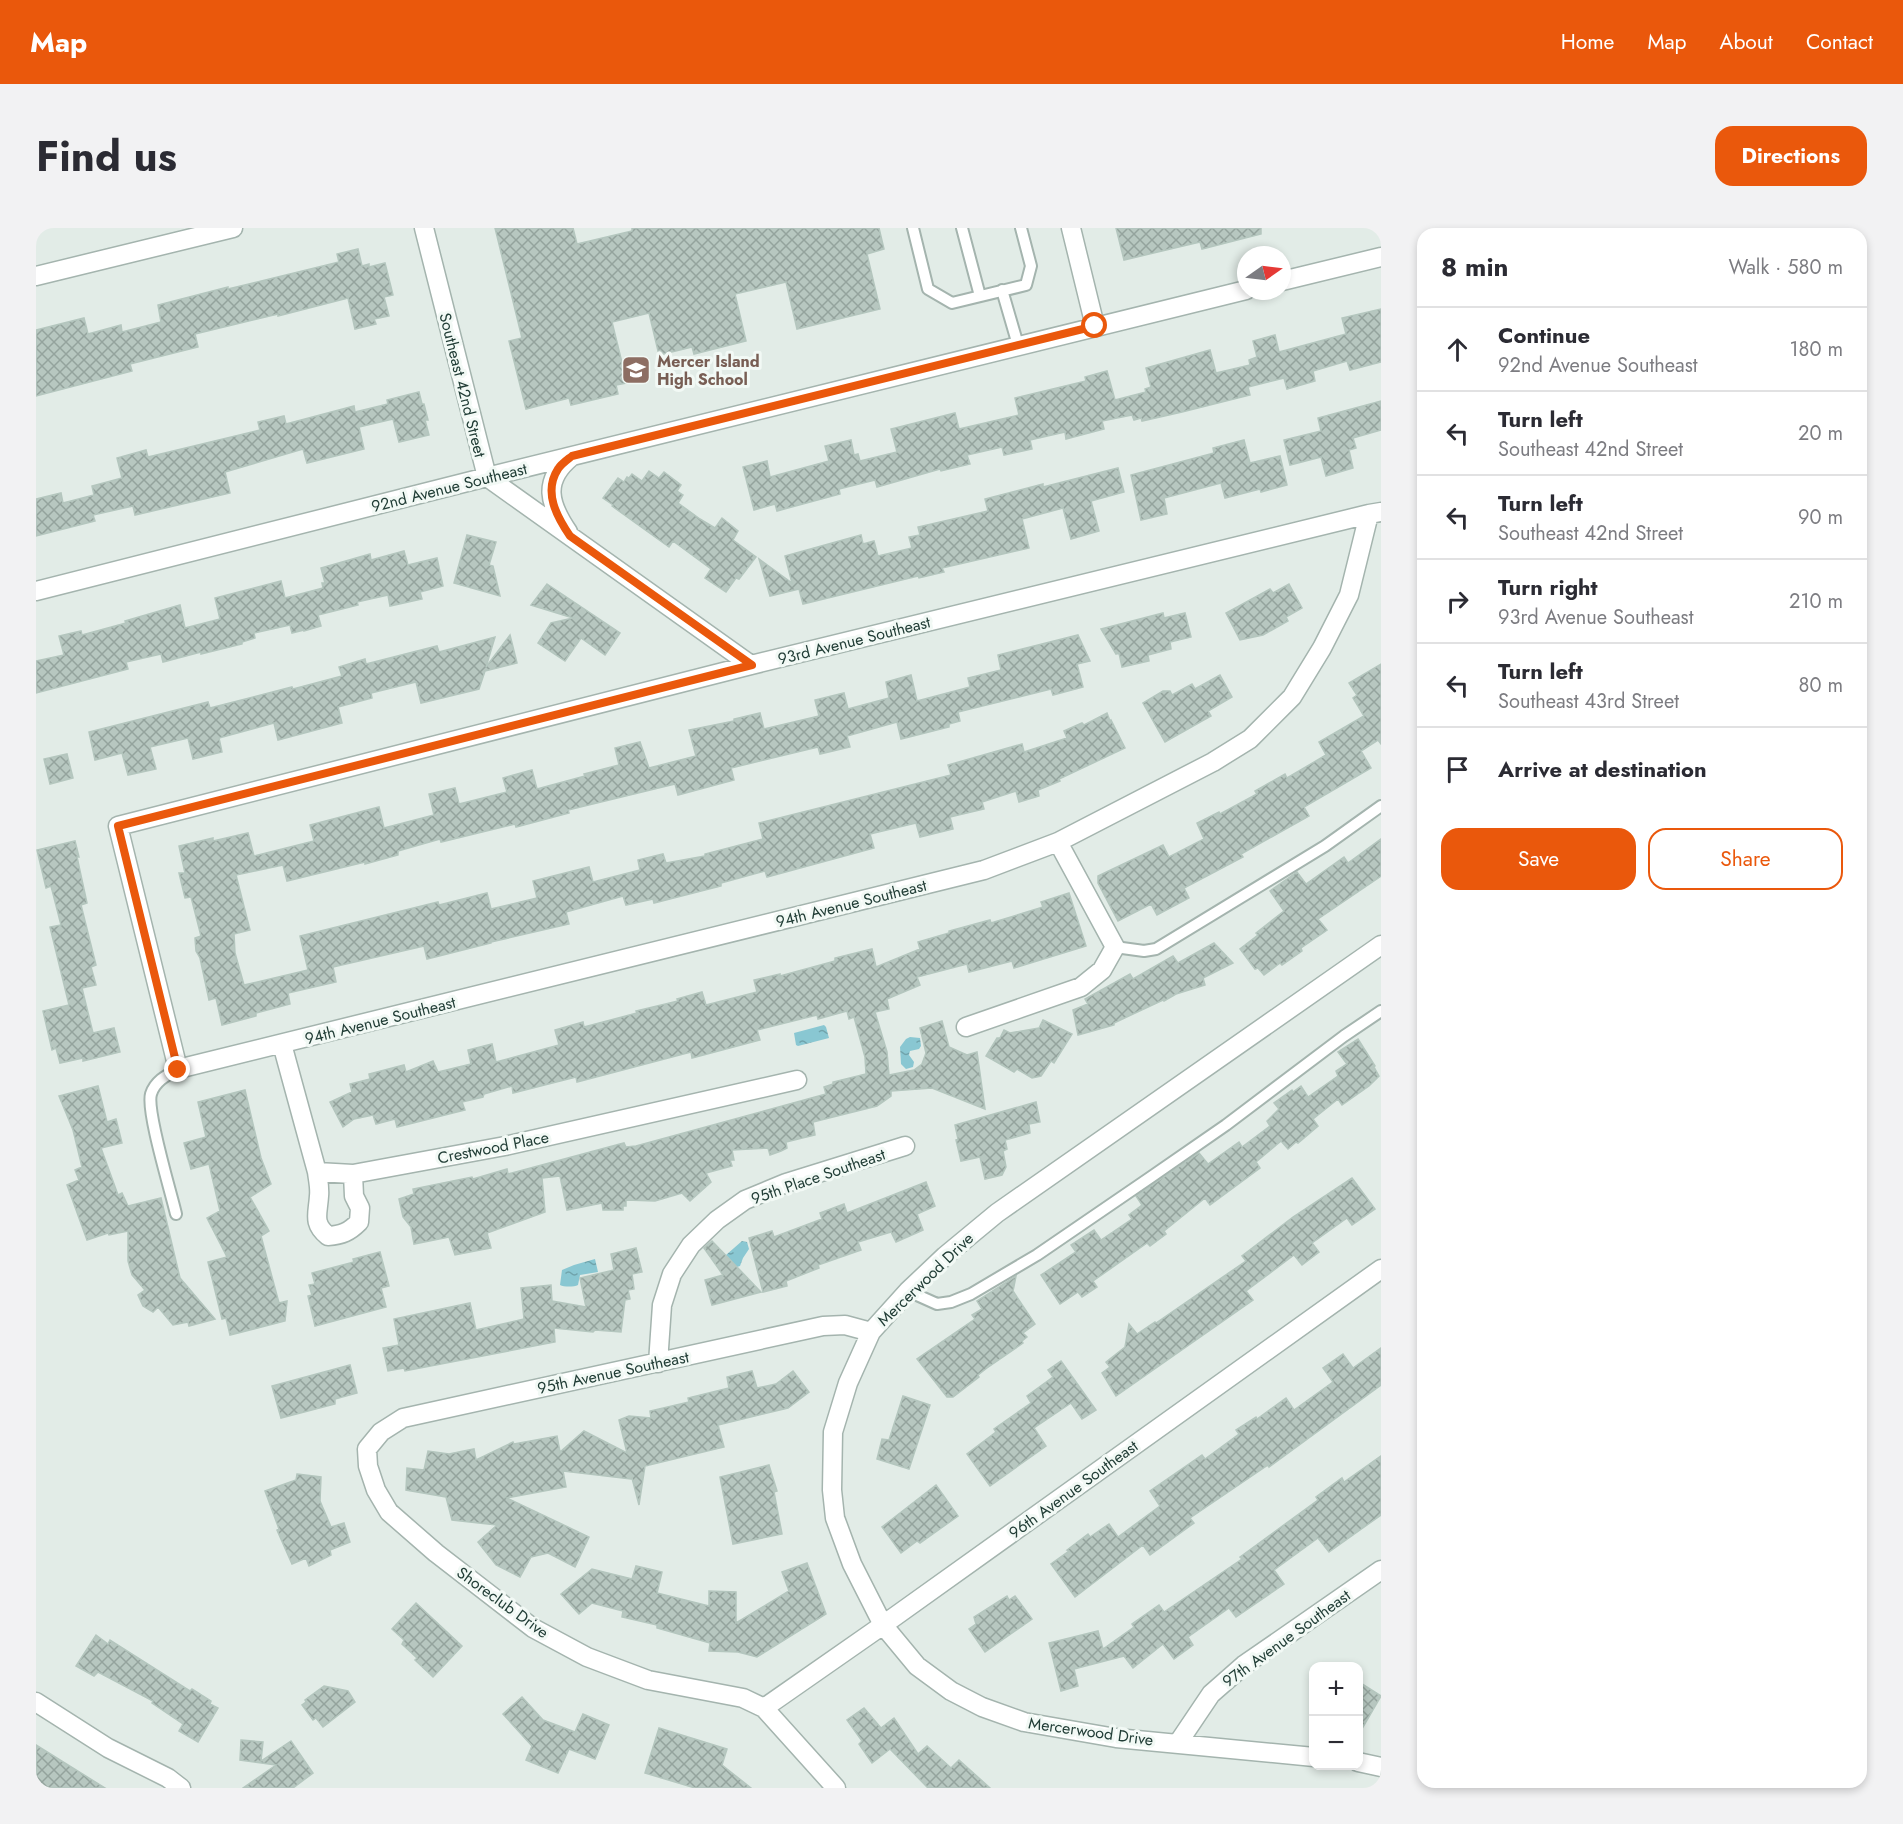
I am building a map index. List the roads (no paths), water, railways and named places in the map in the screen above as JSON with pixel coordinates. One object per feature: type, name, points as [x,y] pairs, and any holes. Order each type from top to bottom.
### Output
[{"type":"street","points":[[36,276],[233,228]]},
{"type":"street","name":"Southeast 42nd Street","points":[[424,228],[487,477],[752,665]]},
{"type":"street","points":[[1071,228],[1095,326]]},
{"type":"street","points":[[1291,279],[1381,257]]},
{"type":"street","name":"92nd Avenue Southeast","points":[[36,591],[1237,292]]},
{"type":"street","name":"Southeast 42nd Street","points":[[570,536],[555,508],[551,495],[552,480],[558,467],[572,456]]},
{"type":"street","name":"93rd Avenue Southeast","points":[[178,1070],[118,826],[752,665],[1375,513]]},
{"type":"street","name":"94th Avenue Southeast","points":[[178,1070],[984,870],[1058,842],[1213,762],[1250,739],[1292,697],[1322,648],[1349,596],[1375,513]]},
{"type":"street","points":[[966,1027],[1081,987],[1102,970],[1115,947],[1058,842]]},
{"type":"street","name":"Mercerwood Drive","points":[[1309,1756],[1116,1738],[1024,1722],[982,1707],[951,1691],[917,1666],[884,1625],[852,1564],[835,1518],[832,1490],[832,1432],[848,1383],[871,1332],[908,1291],[945,1256],[997,1213],[1381,945]]},
{"type":"street","points":[[282,1044],[317,1172],[320,1194],[316,1217],[320,1229],[328,1236],[341,1235],[351,1230],[359,1222],[360,1208],[354,1196],[353,1174]]},
{"type":"street","name":"Crestwood Place","points":[[317,1172],[353,1174],[505,1146],[797,1080]]},
{"type":"street","name":"95th Place Southeast","points":[[658,1363],[662,1305],[672,1274],[692,1245],[717,1220],[745,1200],[786,1183],[905,1146]]},
{"type":"street","name":"96th Avenue Southeast","points":[[764,1708],[884,1625],[1381,1269]]},
{"type":"street","name":"95th Avenue Southeast","points":[[368,1449],[381,1432],[403,1418],[823,1326],[845,1325],[871,1332]]},
{"type":"street","name":"Shoreclub Drive","points":[[368,1449],[368,1466],[376,1490],[389,1512],[436,1553],[533,1628],[587,1657],[648,1680],[743,1698],[764,1708],[836,1788]]},
{"type":"street","name":"97th Avenue Southeast","points":[[1178,1743],[1211,1694],[1244,1665],[1381,1570]]},
{"type":"street","points":[[36,1702],[108,1748],[168,1778],[181,1788]]},
{"type":"street","points":[[1363,1763],[1381,1767]]},
{"type":"lane","points":[[913,228],[928,289],[952,303],[1026,285],[1031,266],[1021,228]]},
{"type":"lane","points":[[962,228],[980,296]]},
{"type":"lane","points":[[1002,290],[1018,345]]},
{"type":"lane","points":[[1115,947],[1144,951],[1156,949],[1325,846],[1381,806]]},
{"type":"lane","points":[[908,1291],[938,1304],[951,1302],[971,1294],[1037,1255],[1226,1125],[1381,1011]]},
{"type":"lane","points":[[176,1214],[151,1114],[150,1096],[155,1086],[165,1076],[178,1070]]},
{"type":"water","points":[[824,1025],[829,1038],[796,1045],[794,1033]]},
{"type":"water","points":[[910,1037],[920,1038],[921,1046],[919,1049],[910,1051],[909,1055],[914,1062],[913,1067],[906,1069],[901,1064],[900,1047]]},
{"type":"water","points":[[742,1241],[747,1242],[749,1249],[740,1266],[737,1267],[726,1255]]},
{"type":"water","points":[[595,1259],[598,1272],[580,1275],[576,1286],[560,1285],[562,1270]]},
{"type":"place","name":"Mercer Island High School","points":[[636,370]]}]
